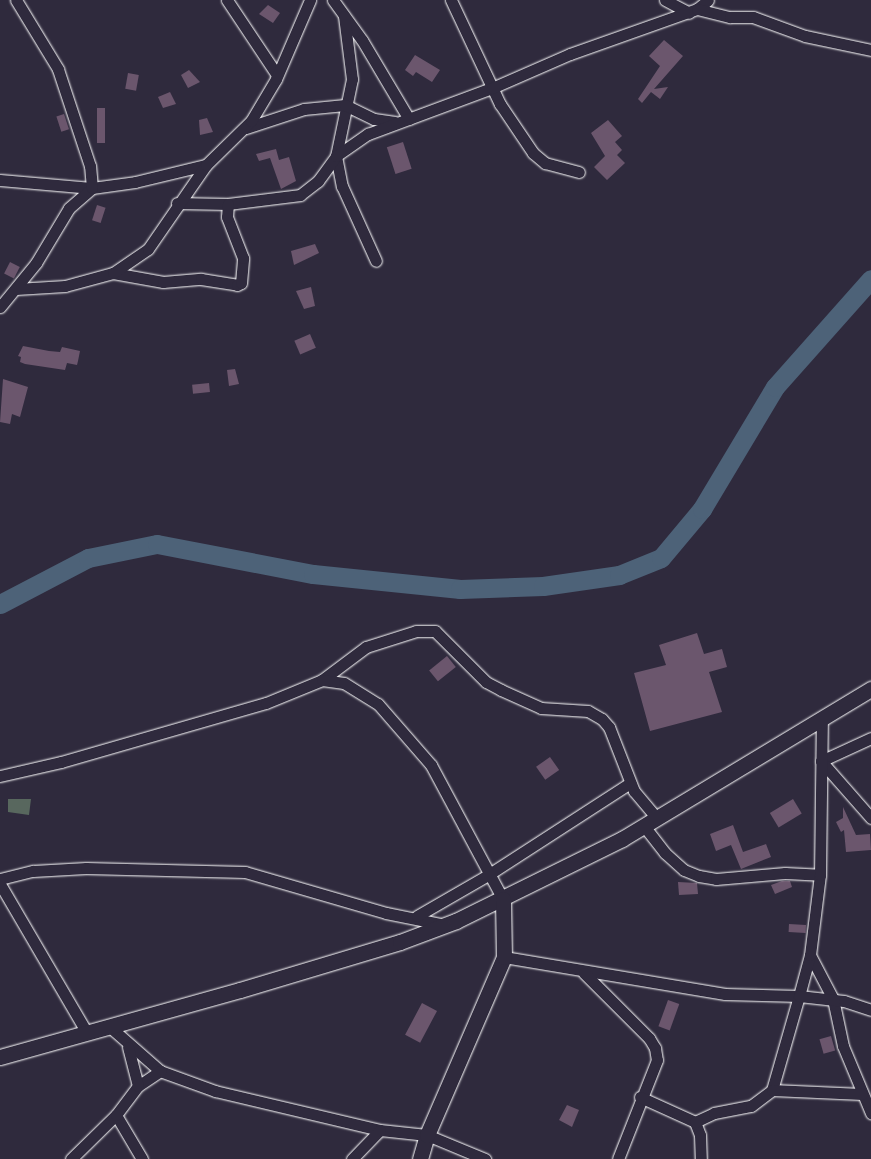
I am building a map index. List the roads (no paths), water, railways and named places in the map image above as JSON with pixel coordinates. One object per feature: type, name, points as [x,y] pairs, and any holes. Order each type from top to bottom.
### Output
[{"type":"street","points":[[16,0],[58,69],[90,166],[92,188]]},
{"type":"street","points":[[227,0],[277,75]]},
{"type":"street","points":[[16,289],[65,286],[113,273],[148,249],[177,203],[206,165],[244,129],[277,75],[310,0]]},
{"type":"street","points":[[332,0],[388,80],[409,119]]},
{"type":"street","points":[[451,0],[500,104],[533,153],[545,163],[579,172]]},
{"type":"street","points":[[664,0],[693,11],[730,17],[753,17],[806,36],[871,50]]},
{"type":"street","points":[[177,203],[228,204],[300,195],[318,181],[336,156],[368,134],[492,88],[570,54],[693,11],[708,0]]},
{"type":"street","points":[[344,16],[352,79],[345,105],[336,156],[342,186],[376,261]]},
{"type":"street","points":[[244,129],[304,109],[345,105],[374,119],[397,122]]},
{"type":"street","points":[[0,180],[92,188],[135,182],[206,165]]},
{"type":"street","points":[[0,307],[16,289],[69,208],[92,188]]},
{"type":"street","points":[[113,273],[163,282],[201,279],[237,285],[241,283],[243,258],[227,217],[228,204]]},
{"type":"street","points":[[0,776],[61,762],[266,703],[322,680],[366,648],[416,631],[436,631],[494,686],[530,705],[588,711],[602,719],[609,727],[630,783],[657,818]]},
{"type":"street","points":[[322,680],[344,683],[362,692],[387,713],[431,765],[488,875],[503,899],[504,957],[427,1136],[420,1159]]},
{"type":"street","points":[[0,1057],[110,1027],[400,942],[445,925],[503,899],[644,826],[871,689]]},
{"type":"street","points":[[695,1122],[714,1114],[751,1106],[772,1090],[810,955],[820,875],[822,718]]},
{"type":"street","points":[[821,761],[871,738]]},
{"type":"street","points":[[821,761],[871,818]]},
{"type":"street","points":[[417,916],[488,875],[630,783]]},
{"type":"street","points":[[644,826],[671,858],[684,870],[699,876],[716,879],[786,873],[820,875]]},
{"type":"street","points":[[0,879],[33,871],[86,868],[236,871],[386,912],[417,916],[445,925]]},
{"type":"street","points":[[0,884],[87,1033]]},
{"type":"street","points":[[810,955],[833,999],[843,1046],[871,1113]]},
{"type":"street","points":[[504,957],[584,973],[725,994],[833,999],[871,1010]]},
{"type":"street","points":[[584,973],[650,1038],[655,1048],[657,1060],[640,1098],[618,1159]]},
{"type":"street","points":[[110,1027],[160,1072],[215,1091],[380,1130],[427,1136],[484,1159]]},
{"type":"street","points":[[128,1045],[138,1086]]},
{"type":"street","points":[[71,1159],[116,1115],[138,1086],[160,1072]]},
{"type":"street","points":[[772,1090],[862,1094]]},
{"type":"street","points":[[640,1098],[695,1122],[700,1135],[702,1159]]},
{"type":"street","points":[[116,1115],[142,1159]]},
{"type":"street","points":[[352,1159],[380,1130]]},
{"type":"waterway","points":[[0,604],[88,558],[157,544],[313,574],[460,589],[543,586],[619,575],[661,558],[702,509],[775,387],[871,279]]}]
